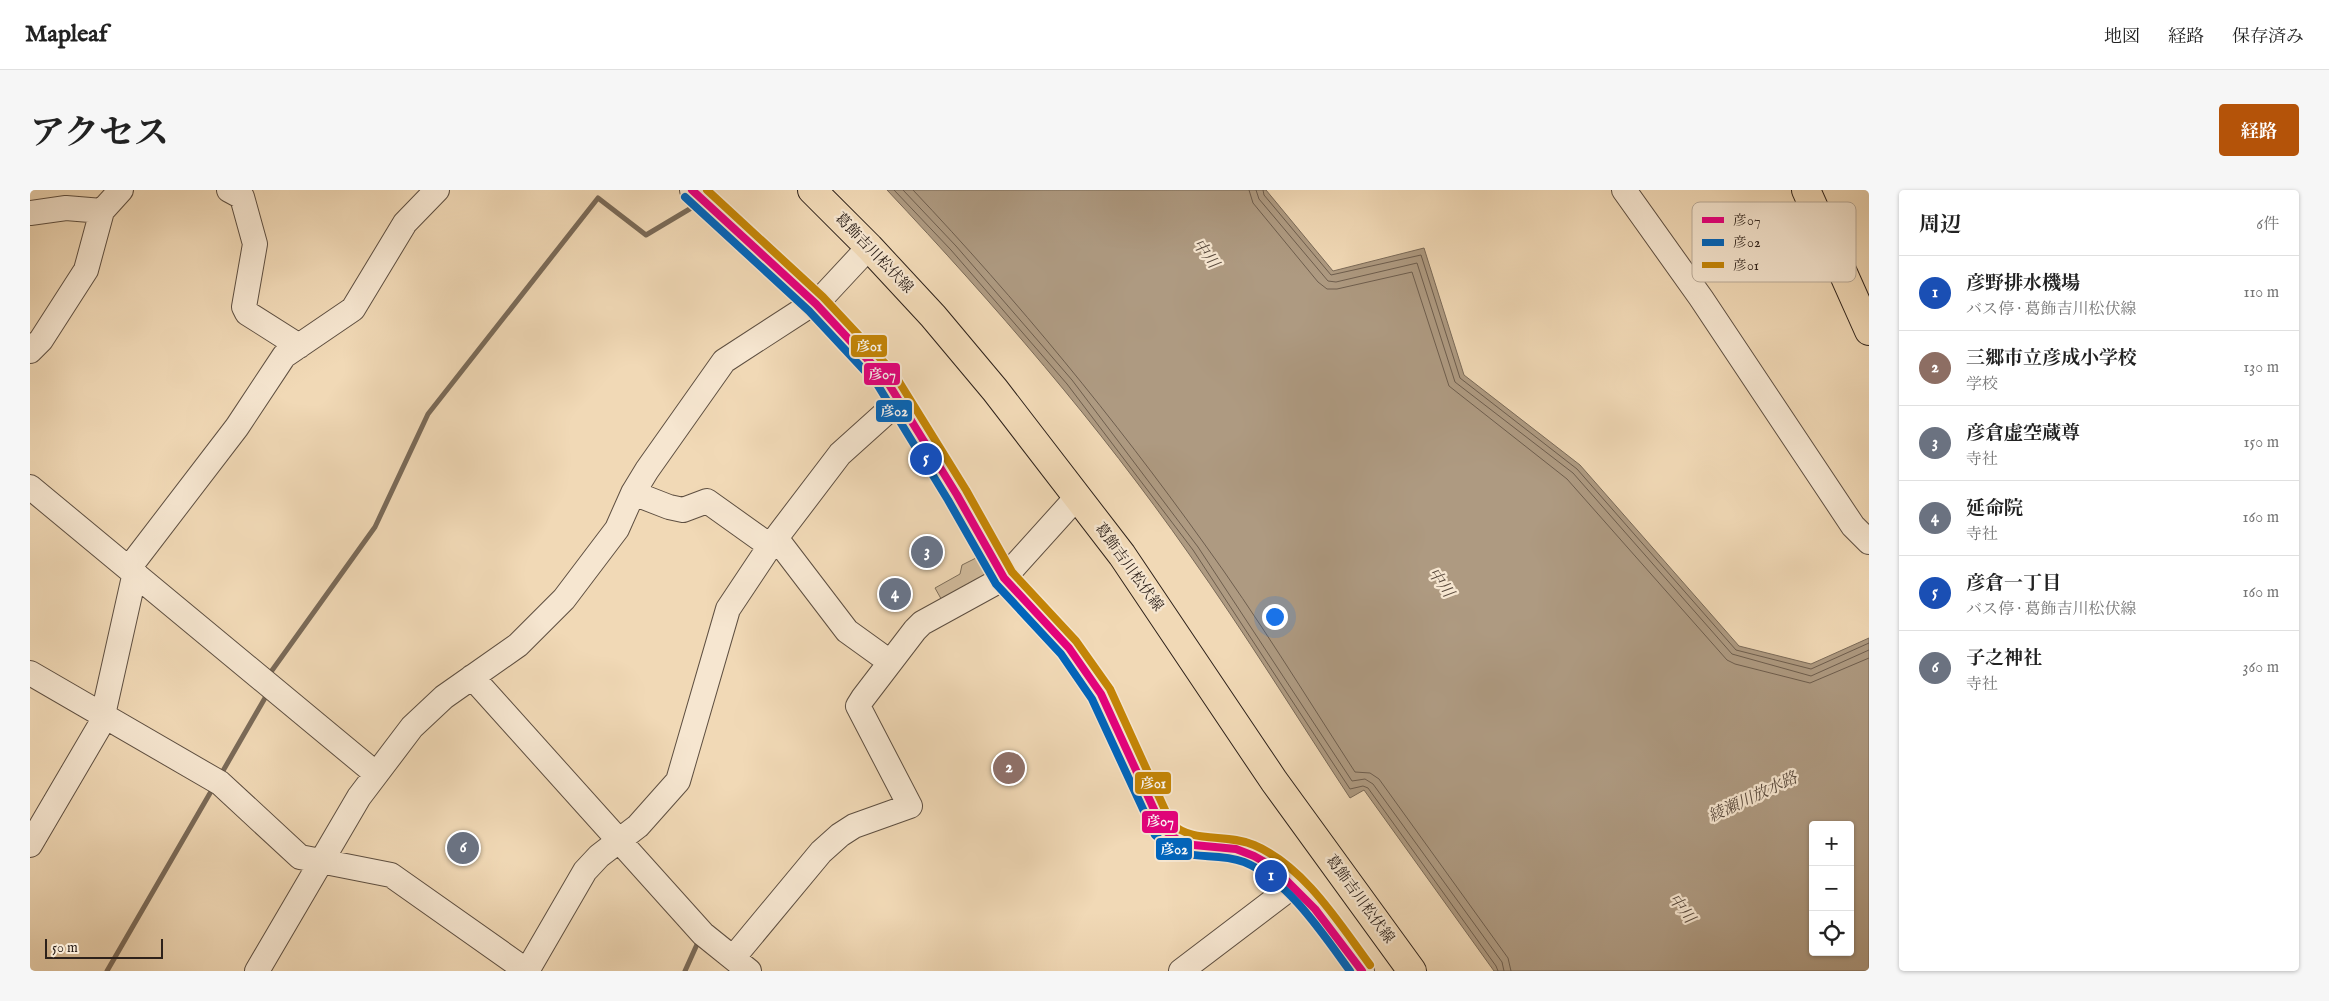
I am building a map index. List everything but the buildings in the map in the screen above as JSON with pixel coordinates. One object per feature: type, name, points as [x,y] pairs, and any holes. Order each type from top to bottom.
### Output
[{"type":"main road","name":"葛飾吉川松伏線","points":[[812,190],[869,246],[933,316],[995,390],[1122,555],[1274,781],[1406,969]]},
{"type":"main road","points":[[1806,190],[1811,202]]},
{"type":"main road","points":[[1847,282],[1869,331]]},
{"type":"street","points":[[30,351],[41,340],[86,270],[102,211],[121,190]]},
{"type":"street","points":[[229,190],[242,197],[255,244],[244,306],[247,313],[299,346]]},
{"type":"street","points":[[30,845],[104,716],[132,570],[238,427],[284,356],[353,309],[405,223],[437,190]]},
{"type":"street","points":[[692,190],[815,303],[872,362],[900,400],[1004,578],[1069,648],[1101,694],[1163,829],[1171,839],[1180,845],[1236,849],[1258,858],[1275,868],[1293,886],[1362,971]]},
{"type":"street","points":[[1624,190],[1701,298],[1853,526],[1869,542]]},
{"type":"street","points":[[30,213],[66,208],[102,211]]},
{"type":"street","points":[[257,971],[320,862],[376,773],[412,727],[444,697],[518,645],[554,611],[617,529],[633,494],[724,361],[815,303],[869,246]]},
{"type":"street","points":[[30,673],[220,783],[300,858],[391,875],[527,971],[585,871],[618,841],[638,826],[678,781],[728,609],[773,542],[840,454],[900,400]]},
{"type":"street","points":[[30,486],[376,773]]},
{"type":"street","points":[[633,494],[684,510],[707,501],[773,542],[847,631],[890,662]]},
{"type":"street","points":[[472,677],[703,934],[741,965],[821,852],[854,826],[910,806],[858,706],[890,662],[922,623],[1004,578],[1077,497]]},
{"type":"street","points":[[1181,971],[1293,886]]},
{"type":"shaded area","points":[[980,556],[991,576],[944,604],[935,588],[960,574],[962,565]]},
{"type":"water","points":[[887,190],[1266,190],[1333,271],[1424,248],[1464,375],[1580,465],[1739,646],[1811,664],[1869,638],[1869,971],[1494,971],[1364,790],[1350,798],[1210,584],[1119,458],[1044,366],[967,277]]},
{"type":"waterway","points":[[268,676],[375,527],[428,414],[598,198],[646,235],[698,204]]},
{"type":"waterway","points":[[220,776],[265,698],[266,691]]},
{"type":"waterway","points":[[107,971],[213,788]]},
{"type":"waterway","points":[[685,971],[699,940]]},
{"type":"transit line","name":"彦07","points":[[692,190],[816,304],[885,378],[957,495],[1004,578],[1069,648],[1101,694],[1163,829],[1183,844],[1236,849],[1272,866],[1315,909],[1362,971]]},
{"type":"transit line","name":"彦01","points":[[707,190],[823,297],[893,372],[966,490],[1012,572],[1076,641],[1110,689],[1171,823],[1189,834],[1244,841],[1272,854],[1305,881],[1333,914],[1370,965]]},
{"type":"transit line","name":"彦02","points":[[685,197],[809,311],[877,384],[948,500],[996,584],[1061,654],[1092,699],[1155,835],[1166,845],[1177,851],[1198,856],[1231,858],[1260,870],[1275,881],[1303,909],[1350,971]]},
{"type":"place","name":"彦倉一丁目","points":[[926,459]]},
{"type":"place","name":"彦倉虚空蔵尊","points":[[927,552]]},
{"type":"place","name":"延命院","points":[[895,594]]},
{"type":"place","name":"三郷市立彦成小学校","points":[[1009,768]]},
{"type":"place","name":"子之神社","points":[[463,848]]},
{"type":"place","name":"彦野排水機場","points":[[1271,876]]},
{"type":"water label","name":"中川","points":[[1205,254]]},
{"type":"water label","name":"中川","points":[[1440,583]]},
{"type":"water label","name":"綾瀬川放水路","points":[[1753,798]]},
{"type":"water label","name":"中川","points":[[1681,909]]}]
